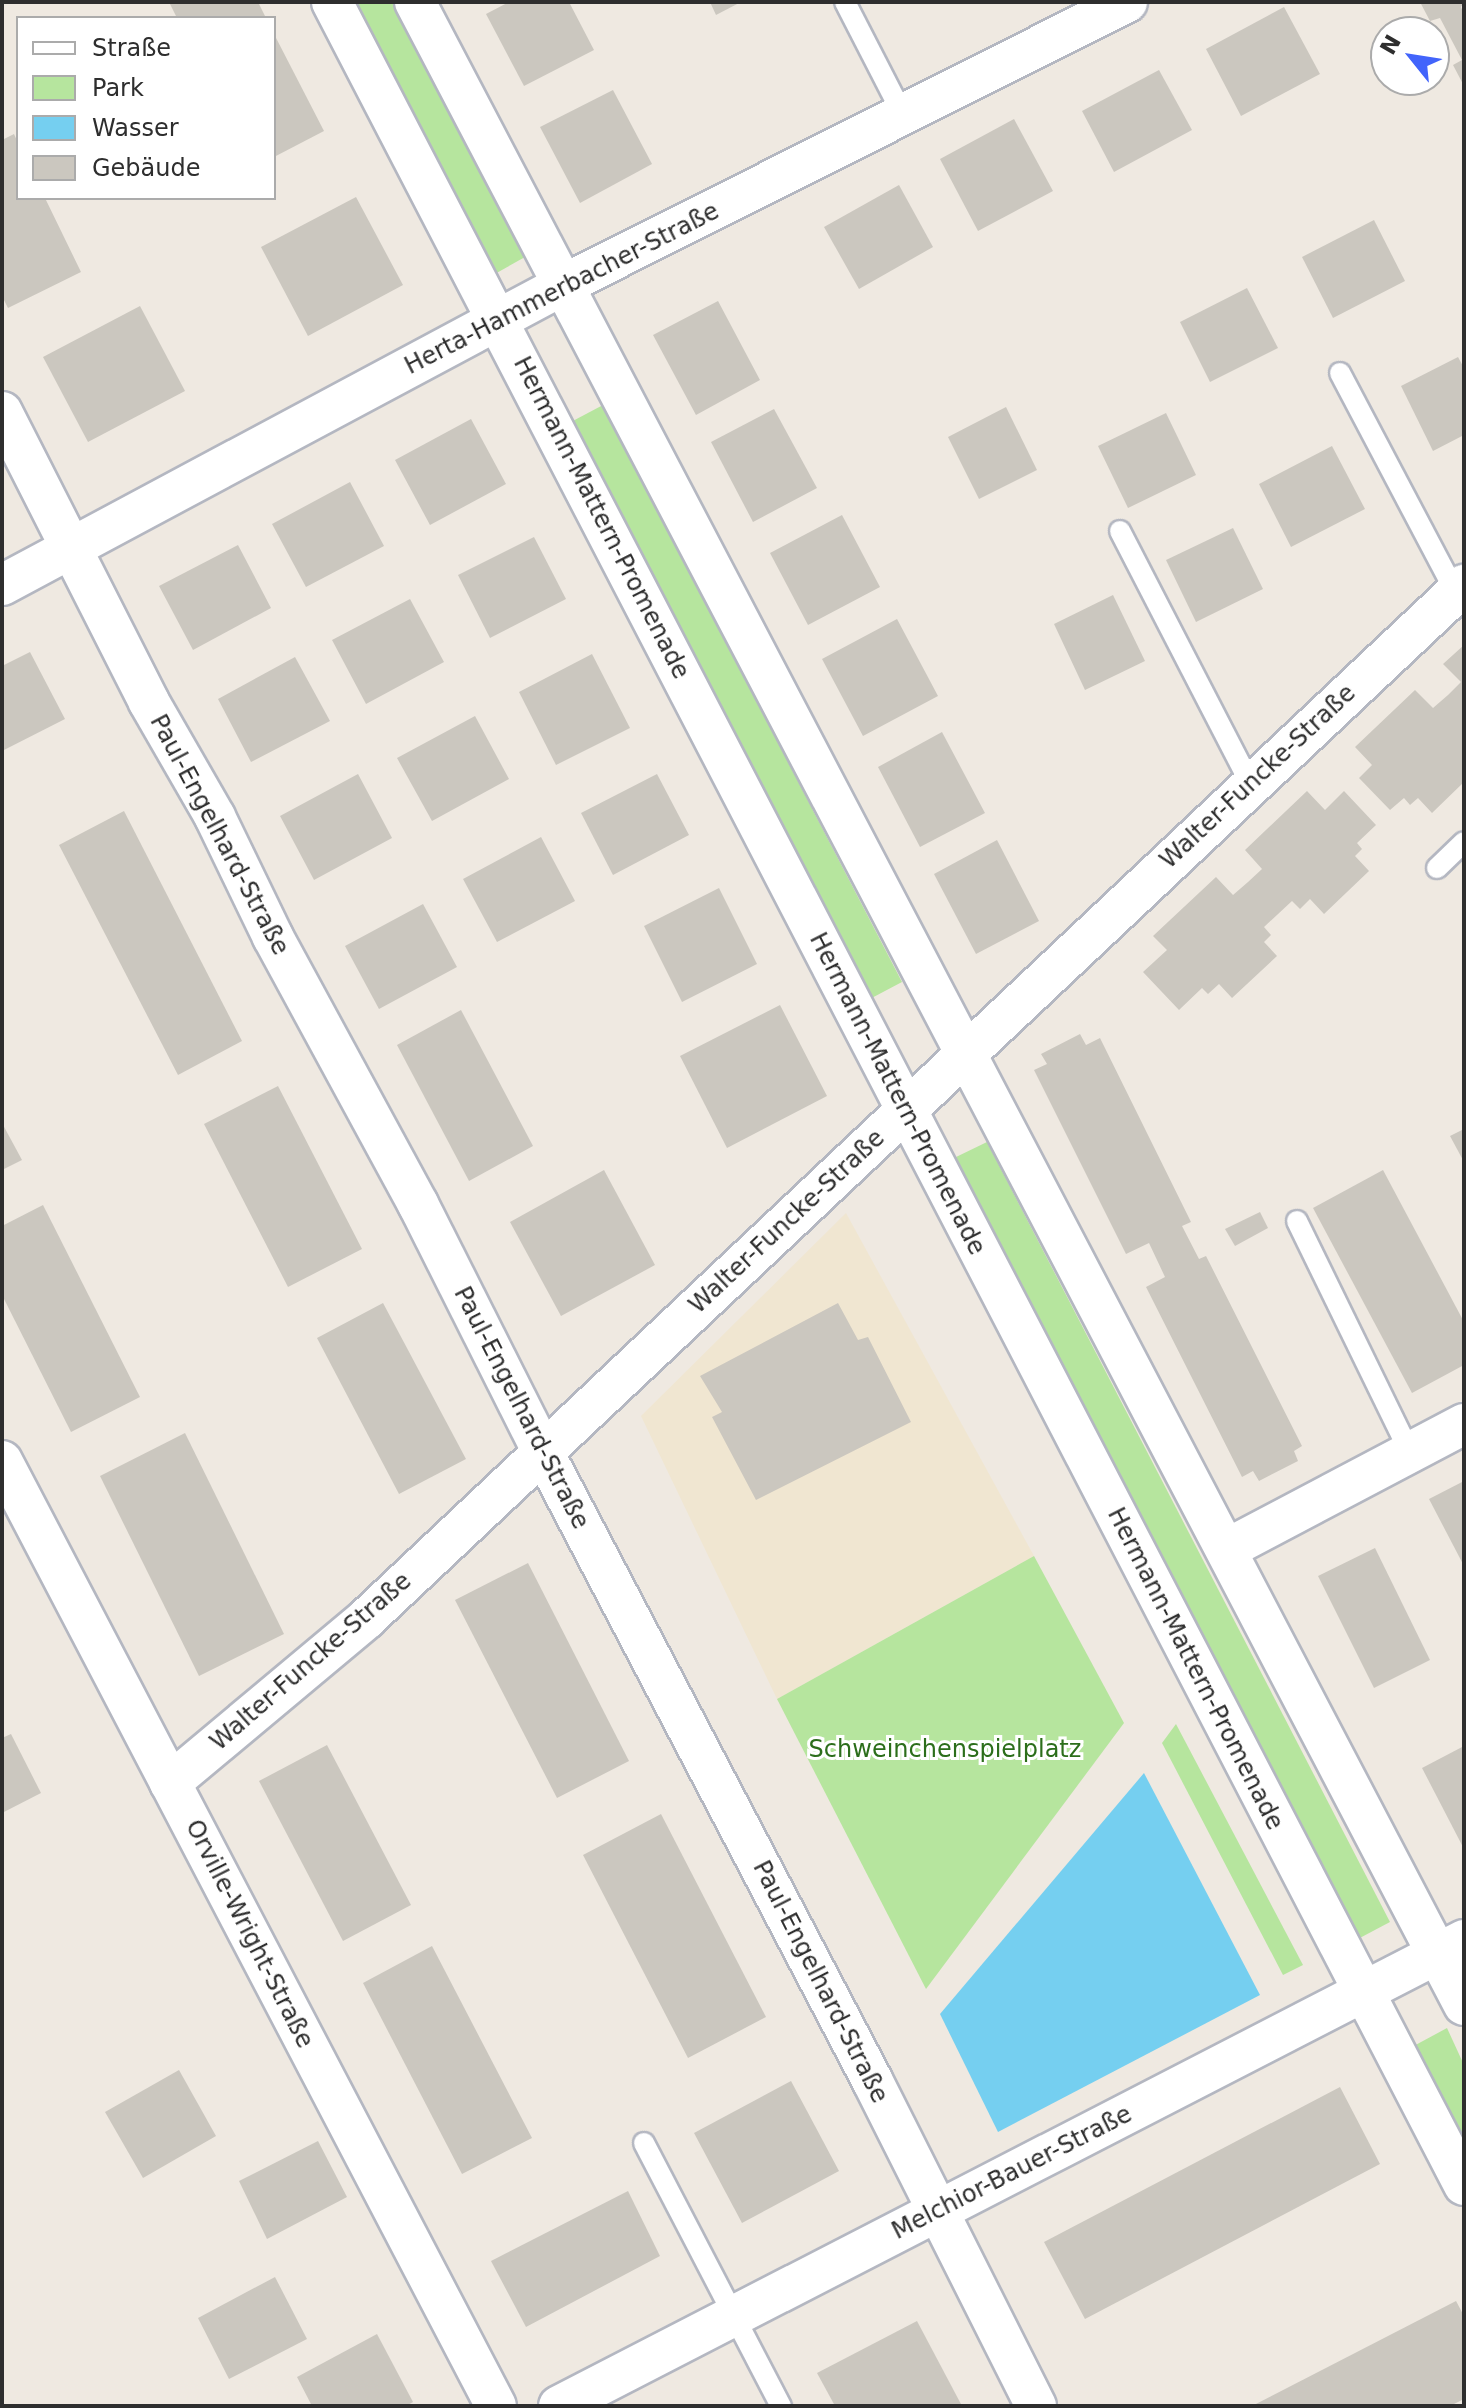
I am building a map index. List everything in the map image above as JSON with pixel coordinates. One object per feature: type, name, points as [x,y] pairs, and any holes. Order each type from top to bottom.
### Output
[{"type":"street","name":"Hermann-Mattern-Promenade","points":[[332,2],[1464,2185]]},
{"type":"street","points":[[415,2],[1227,1549],[1451,1947],[1464,2005]]},
{"type":"street","name":"Herta-Hammerbacher-Straße","points":[[2,585],[563,285],[904,117],[1127,2]]},
{"type":"street","name":"Paul-Engelhard-Straße","points":[[2,412],[149,702],[215,817],[333,1052],[418,1204],[543,1452],[872,2080],[1036,2406]]},
{"type":"street","name":"Walter-Funcke-Straße","points":[[170,1783],[367,1618],[968,1053],[1250,783],[1460,589]]},
{"type":"street","points":[[1227,1549],[1464,1424]]},
{"type":"street","name":"Orville-Wright-Straße","points":[[2,1461],[496,2406]]},
{"type":"street","name":"Melchior-Bauer-Straße","points":[[559,2406],[1451,1947]]},
{"type":"lane","points":[[845,2],[904,117]]},
{"type":"lane","points":[[1340,373],[1460,589]]},
{"type":"lane","points":[[1120,531],[1250,783]]},
{"type":"lane","points":[[1437,868],[1464,842]]},
{"type":"lane","points":[[1297,1221],[1410,1453]]},
{"type":"lane","points":[[644,2143],[781,2406]]},
{"type":"shaded area","points":[[846,1213],[1034,1556],[777,1699],[641,1416]]},
{"type":"green space","points":[[349,2],[393,2],[525,257],[493,275]]},
{"type":"green space","points":[[603,405],[902,982],[866,1001],[569,423]]},
{"type":"green space","points":[[987,1142],[1390,1922],[1356,1940],[954,1158]]},
{"type":"green space","name":"Schweinchenspielplatz","points":[[1034,1556],[1124,1723],[926,1989],[777,1699]]},
{"type":"green space","points":[[1176,1724],[1303,1965],[1283,1975],[1162,1743]]},
{"type":"green space","points":[[1447,2028],[1464,2065],[1464,2150],[1410,2048]]},
{"type":"water","points":[[1144,1773],[1260,1995],[998,2132],[940,2014]]},
{"type":"building","points":[[169,2],[258,2],[265,16],[176,16]]},
{"type":"building","points":[[509,2],[569,2],[594,50],[524,86],[486,14]]},
{"type":"building","points":[[710,2],[741,2],[716,15]]},
{"type":"building","points":[[1420,2],[1464,2],[1461,7],[1464,14],[1464,86],[1453,65],[1462,60],[1450,37],[1450,16],[1427,16]]},
{"type":"building","points":[[1284,7],[1320,74],[1241,116],[1206,49]]},
{"type":"building","points":[[276,38],[324,131],[276,156]]},
{"type":"building","points":[[1159,70],[1192,130],[1114,172],[1082,111]]},
{"type":"building","points":[[613,90],[652,164],[580,203],[540,127]]},
{"type":"building","points":[[1014,119],[1053,191],[978,231],[940,159]]},
{"type":"building","points":[[14,134],[16,138],[16,200],[46,200],[81,272],[8,308],[2,296],[2,140]]},
{"type":"building","points":[[899,185],[933,247],[859,289],[824,227]]},
{"type":"building","points":[[356,197],[403,285],[308,336],[261,247]]},
{"type":"building","points":[[1374,220],[1405,281],[1333,318],[1302,257]]},
{"type":"building","points":[[1247,288],[1278,348],[1210,382],[1180,322]]},
{"type":"building","points":[[718,301],[760,380],[696,415],[653,335]]},
{"type":"building","points":[[140,306],[185,391],[88,442],[43,357]]},
{"type":"building","points":[[1458,357],[1464,368],[1464,435],[1433,451],[1401,386]]},
{"type":"building","points":[[1006,407],[1037,470],[979,499],[948,437]]},
{"type":"building","points":[[774,409],[817,488],[753,522],[711,442]]},
{"type":"building","points":[[1166,413],[1196,475],[1128,508],[1098,446]]},
{"type":"building","points":[[471,419],[506,484],[430,525],[395,460]]},
{"type":"building","points":[[1332,446],[1365,509],[1291,547],[1259,484]]},
{"type":"building","points":[[350,482],[384,546],[306,587],[272,524]]},
{"type":"building","points":[[842,515],[880,587],[808,625],[770,553]]},
{"type":"building","points":[[1233,528],[1263,589],[1196,622],[1166,560]]},
{"type":"building","points":[[534,537],[566,599],[490,638],[458,575]]},
{"type":"building","points":[[238,545],[271,608],[193,650],[159,586]]},
{"type":"building","points":[[1113,595],[1145,661],[1085,690],[1054,624]]},
{"type":"building","points":[[410,599],[444,662],[366,704],[332,640]]},
{"type":"building","points":[[897,619],[938,696],[863,736],[822,659]]},
{"type":"building","points":[[1464,645],[1464,782],[1432,813],[1418,798],[1410,805],[1404,798],[1390,810],[1359,778],[1372,765],[1355,747],[1415,690],[1433,708],[1448,695],[1461,682],[1443,664]]},
{"type":"building","points":[[30,652],[65,719],[2,751],[2,666]]},
{"type":"building","points":[[592,654],[630,728],[556,765],[519,692]]},
{"type":"building","points":[[295,657],[330,721],[251,762],[218,699]]},
{"type":"building","points":[[475,716],[509,779],[432,821],[397,758]]},
{"type":"building","points":[[942,732],[985,813],[920,847],[878,767]]},
{"type":"building","points":[[358,774],[392,838],[314,880],[280,816]]},
{"type":"building","points":[[657,774],[689,835],[613,875],[581,813]]},
{"type":"building","points":[[1307,791],[1325,810],[1344,791],[1376,825],[1357,843],[1362,849],[1355,856],[1369,871],[1324,914],[1310,899],[1300,909],[1292,901],[1264,927],[1271,935],[1264,942],[1277,956],[1232,998],[1219,984],[1208,994],[1202,988],[1179,1010],[1143,972],[1167,950],[1153,936],[1216,877],[1233,895],[1262,869],[1245,850]]},
{"type":"building","points":[[124,811],[242,1041],[178,1075],[59,845]]},
{"type":"building","points":[[541,837],[575,901],[497,942],[463,879]]},
{"type":"building","points":[[997,840],[1039,921],[976,954],[934,874]]},
{"type":"building","points":[[719,888],[757,964],[682,1002],[644,926]]},
{"type":"building","points":[[423,904],[457,967],[379,1009],[345,946]]},
{"type":"building","points":[[780,1005],[827,1096],[727,1148],[680,1056]]},
{"type":"building","points":[[461,1010],[533,1146],[469,1181],[397,1045]]},
{"type":"building","points":[[1080,1034],[1086,1045],[1100,1038],[1191,1222],[1182,1226],[1199,1259],[1206,1256],[1302,1446],[1294,1451],[1298,1461],[1259,1481],[1253,1471],[1242,1477],[1146,1287],[1165,1277],[1149,1243],[1126,1254],[1034,1070],[1047,1064],[1041,1054]]},
{"type":"building","points":[[278,1086],[362,1249],[288,1287],[204,1124]]},
{"type":"building","points":[[2,1123],[22,1160],[2,1170]]},
{"type":"building","points":[[1464,1129],[1464,1162],[1450,1136]]},
{"type":"building","points":[[604,1170],[655,1265],[561,1316],[510,1222]]},
{"type":"building","points":[[1383,1170],[1464,1322],[1464,1365],[1412,1393],[1313,1208]]},
{"type":"building","points":[[43,1205],[140,1397],[71,1432],[2,1295],[2,1226]]},
{"type":"building","points":[[1260,1212],[1268,1228],[1235,1246],[1225,1229]]},
{"type":"building","points":[[383,1303],[466,1459],[399,1494],[317,1338]]},
{"type":"building","points":[[838,1303],[858,1340],[868,1337],[911,1422],[756,1500],[712,1417],[722,1412],[700,1376]]},
{"type":"building","points":[[185,1433],[284,1634],[199,1676],[100,1476]]},
{"type":"building","points":[[1464,1481],[1464,1566],[1429,1499]]},
{"type":"building","points":[[1375,1548],[1430,1660],[1374,1688],[1318,1576]]},
{"type":"building","points":[[528,1563],[629,1761],[557,1798],[455,1600]]},
{"type":"building","points":[[11,1734],[41,1793],[2,1813],[2,1738]]},
{"type":"building","points":[[327,1745],[411,1905],[343,1941],[259,1781]]},
{"type":"building","points":[[1464,1746],[1464,1849],[1422,1768]]},
{"type":"building","points":[[661,1814],[766,2017],[688,2058],[583,1855]]},
{"type":"building","points":[[432,1946],[532,2138],[462,2174],[363,1983]]},
{"type":"building","points":[[179,2070],[216,2136],[143,2178],[105,2112]]},
{"type":"building","points":[[791,2081],[839,2171],[742,2223],[694,2133]]},
{"type":"building","points":[[1340,2087],[1380,2164],[1085,2319],[1044,2242]]},
{"type":"building","points":[[318,2141],[347,2197],[267,2239],[239,2181]]},
{"type":"building","points":[[628,2191],[660,2256],[526,2327],[491,2261]]},
{"type":"building","points":[[275,2277],[307,2339],[229,2379],[198,2318]]},
{"type":"building","points":[[1456,2301],[1464,2316],[1464,2399],[1450,2406],[1252,2406]]},
{"type":"building","points":[[917,2321],[962,2406],[835,2406],[817,2373]]},
{"type":"building","points":[[377,2334],[413,2402],[406,2406],[312,2406],[297,2377]]}]
